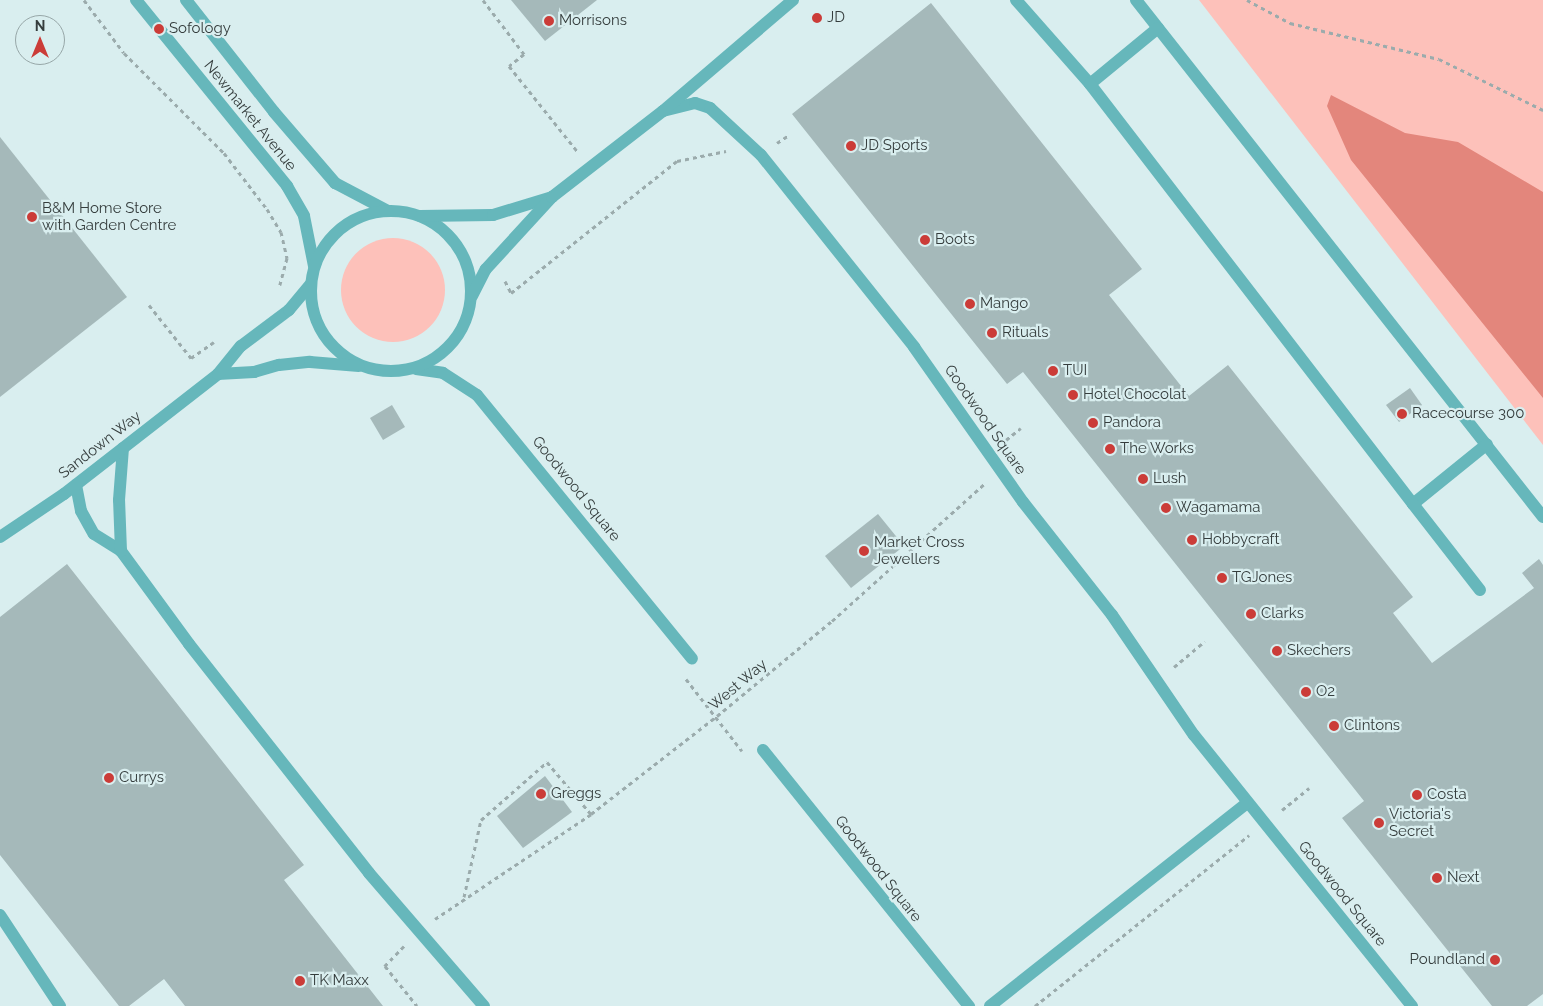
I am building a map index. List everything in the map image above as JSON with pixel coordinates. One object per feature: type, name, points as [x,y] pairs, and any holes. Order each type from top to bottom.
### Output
[{"type":"street","name":"Newmarket Avenue","points":[[136,0],[287,186],[304,216],[314,266]]},
{"type":"street","name":"Newmarket Avenue","points":[[186,0],[274,112],[335,183],[388,211]]},
{"type":"street","points":[[472,296],[495,260],[552,198],[663,111],[792,0]]},
{"type":"street","points":[[1016,0],[1090,84],[1480,590]]},
{"type":"street","points":[[1136,0],[1543,517]]},
{"type":"street","points":[[1090,84],[1158,28]]},
{"type":"street","name":"Goodwood Square","points":[[663,111],[695,103],[710,108],[761,154],[914,347],[1023,502],[1112,616],[1194,735],[1412,1006]]},
{"type":"street","points":[[359,366],[332,347],[315,318],[310,285],[314,266],[326,244],[343,227],[364,215],[388,211],[419,216],[493,215],[552,198]]},
{"type":"street","points":[[218,374],[254,372],[279,365],[310,362],[359,366],[387,372],[416,369],[441,355],[460,334],[469,316],[472,296],[464,257],[446,232],[419,216]]},
{"type":"street","name":"Sandown Way","points":[[0,537],[76,485],[218,374],[241,346],[289,310],[310,285]]},
{"type":"street","name":"Goodwood Square","points":[[416,369],[443,373],[462,383],[503,425],[692,659]]},
{"type":"street","points":[[1413,504],[1487,444]]},
{"type":"street","points":[[121,551],[119,500],[123,448]]},
{"type":"street","points":[[76,485],[81,511],[94,534],[121,551],[184,636],[363,866],[484,1006]]},
{"type":"street","name":"Goodwood Square","points":[[763,750],[970,1006]]},
{"type":"street","points":[[990,1006],[1247,803]]},
{"type":"street","points":[[0,915],[60,1006]]},
{"type":"path","points":[[84,0],[124,53],[224,153],[267,209],[281,232],[287,258],[277,291]]},
{"type":"path","points":[[483,0],[524,54],[510,66],[591,169]]},
{"type":"path","points":[[1247,0],[1290,23],[1439,59],[1543,110]]},
{"type":"path","points":[[761,154],[789,135]]},
{"type":"path","points":[[495,260],[511,293],[677,161],[730,151]]},
{"type":"path","points":[[149,305],[191,358],[219,338]]},
{"type":"path","name":"West Way","points":[[418,1006],[385,966],[419,931],[464,897],[591,814],[717,716],[840,614],[987,481],[973,465],[1021,428]]},
{"type":"path","points":[[464,897],[481,820],[547,762],[591,814]]},
{"type":"path","points":[[1035,1006],[1309,788]]},
{"type":"shaded area","points":[[1199,0],[1543,0],[1543,445]]},
{"type":"shaded area","points":[[1331,95],[1405,133],[1458,142],[1543,192],[1543,398],[1351,160],[1327,106]]},
{"type":"shaded area","points":[[393,238],[413,242],[430,253],[441,270],[445,290],[441,310],[430,327],[413,338],[393,342],[373,338],[356,327],[345,310],[341,290],[345,270],[356,253],[373,242]]},
{"type":"building","name":"Morrisons","points":[[511,0],[597,0],[545,41]]},
{"type":"building","points":[[931,3],[1142,269],[1109,295],[1189,396],[1228,365],[1413,597],[1393,613],[1432,663],[1534,588],[1522,573],[1539,559],[1543,565],[1543,994],[1527,1006],[1492,1006],[1342,818],[1364,801],[1023,372],[1007,384],[792,114]]},
{"type":"building","name":"B&M Home Store with Garden Centre","points":[[0,137],[127,297],[0,397]]},
{"type":"building","name":"Racecourse 300","points":[[1410,388],[1422,405],[1399,422],[1386,405]]},
{"type":"building","points":[[392,405],[405,427],[383,440],[370,418]]},
{"type":"building","name":"Market Cross Jewellers","points":[[878,514],[904,546],[851,588],[825,556]]},
{"type":"building","points":[[67,564],[304,865],[284,880],[383,1006],[185,1006],[164,979],[129,1006],[119,1006],[0,855],[0,617]]},
{"type":"building","name":"Greggs","points":[[545,776],[572,812],[523,848],[497,816]]},
{"type":"place","name":"JD","points":[[817,18]]},
{"type":"place","name":"Morrisons","points":[[549,21]]},
{"type":"place","name":"Sofology","points":[[159,29]]},
{"type":"place","name":"JD Sports","points":[[851,146]]},
{"type":"place","name":"B&M Home Store with Garden Centre","points":[[32,217]]},
{"type":"place","name":"Boots","points":[[925,240]]},
{"type":"place","name":"Mango","points":[[970,304]]},
{"type":"place","name":"Rituals","points":[[992,333]]},
{"type":"place","name":"TUI","points":[[1053,371]]},
{"type":"place","name":"Hotel Chocolat","points":[[1073,395]]},
{"type":"place","name":"Racecourse 300","points":[[1402,414]]},
{"type":"place","name":"Pandora","points":[[1093,423]]},
{"type":"place","name":"The Works","points":[[1110,449]]},
{"type":"place","name":"Lush","points":[[1143,479]]},
{"type":"place","name":"Wagamama","points":[[1166,508]]},
{"type":"place","name":"Hobbycraft","points":[[1192,540]]},
{"type":"place","name":"Market Cross Jewellers","points":[[864,551]]},
{"type":"place","name":"TGJones","points":[[1222,578]]},
{"type":"place","name":"Clarks","points":[[1251,614]]},
{"type":"place","name":"Skechers","points":[[1277,651]]},
{"type":"place","name":"O2","points":[[1306,692]]},
{"type":"place","name":"Clintons","points":[[1334,726]]},
{"type":"place","name":"Currys","points":[[109,778]]},
{"type":"place","name":"Greggs","points":[[541,794]]},
{"type":"place","name":"Costa","points":[[1417,795]]},
{"type":"place","name":"Victoria's Secret","points":[[1379,823]]},
{"type":"place","name":"Next","points":[[1437,878]]},
{"type":"place","name":"Poundland","points":[[1495,960]]},
{"type":"place","name":"TK Maxx","points":[[300,981]]}]
